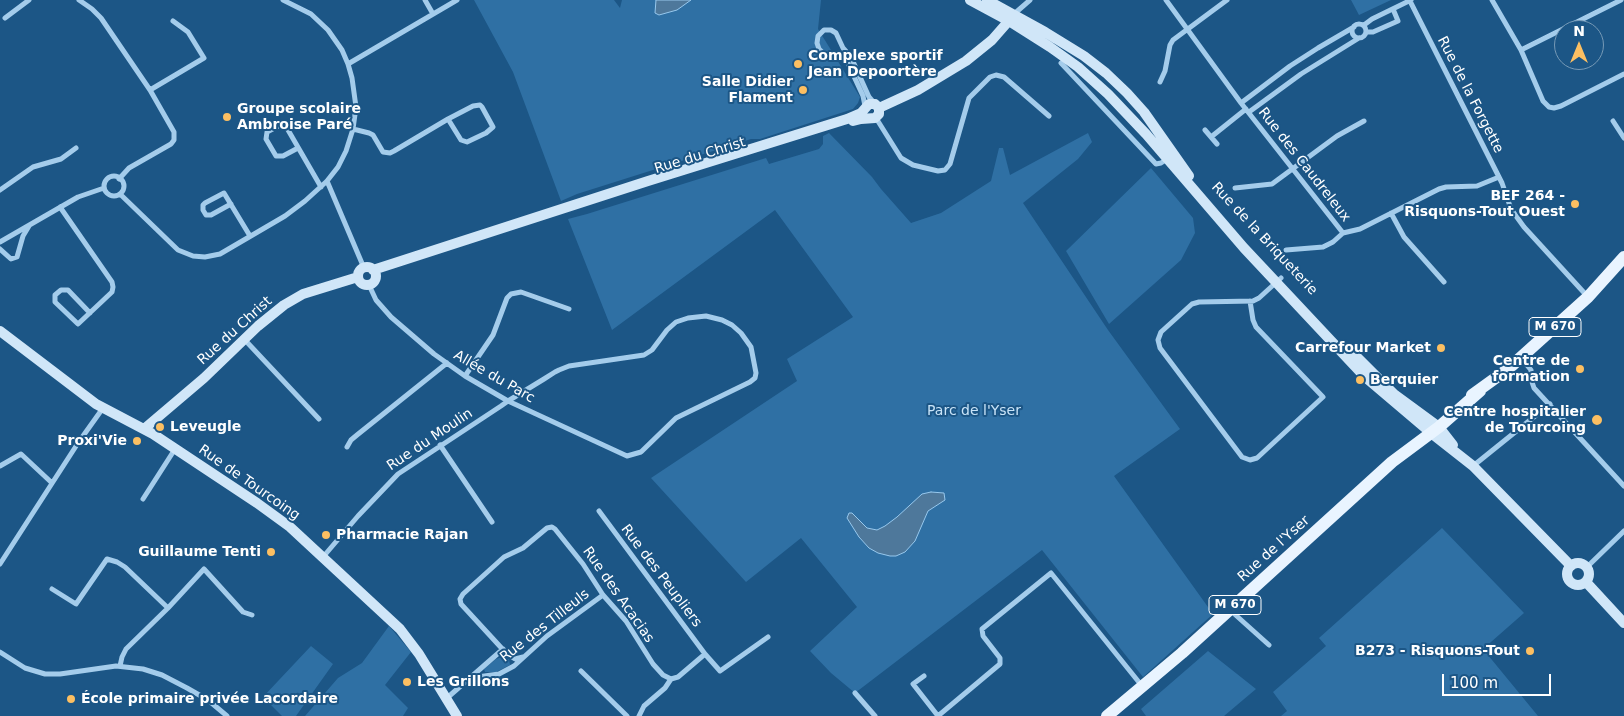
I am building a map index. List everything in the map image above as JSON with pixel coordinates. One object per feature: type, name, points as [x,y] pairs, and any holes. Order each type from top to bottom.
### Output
[{"type":"main road","name":"Rue de l'Yser","points":[[1107,716],[1182,653],[1432,427],[1521,358],[1588,297],[1624,257]]},
{"type":"street","points":[[5,18],[29,0]]},
{"type":"street","points":[[78,0],[92,9],[101,18],[150,90],[174,132],[174,140],[167,146],[129,168],[119,179]]},
{"type":"street","points":[[120,194],[178,250],[198,257],[215,255],[250,236],[292,211],[327,181],[338,167],[346,151],[353,129],[356,107],[355,93],[348,64],[337,42],[320,21],[307,11],[283,0]]},
{"type":"street","points":[[425,0],[433,14]]},
{"type":"street","points":[[348,64],[457,0]]},
{"type":"street","points":[[970,0],[1012,18]]},
{"type":"street","points":[[987,0],[1012,18]]},
{"type":"street","points":[[1012,18],[1030,0]]},
{"type":"street","name":"Rue des Caudreleux","points":[[1166,0],[1242,103],[1343,233],[1360,229],[1442,188],[1477,186],[1498,177]]},
{"type":"street","points":[[1160,82],[1165,71],[1172,43],[1187,29],[1227,0]]},
{"type":"street","name":"Rue de la Forgette","points":[[1242,103],[1300,59],[1358,24],[1364,25],[1372,19],[1411,0],[1503,186],[1509,205],[1516,216],[1588,297]]},
{"type":"street","points":[[1492,0],[1521,50],[1541,97],[1551,108],[1561,106],[1624,74]]},
{"type":"street","points":[[1521,50],[1621,0]]},
{"type":"street","points":[[1366,32],[1373,32],[1398,21],[1393,9]]},
{"type":"street","name":"Rue du Christ","points":[[144,429],[204,378],[244,339],[296,297],[365,272],[871,111],[918,90],[952,70],[985,46],[1012,18]]},
{"type":"street","name":"Rue de la Briqueterie","points":[[1012,18],[1068,46],[1106,73],[1136,102],[1219,214],[1278,281]]},
{"type":"street","name":"Rue de la Briqueterie","points":[[1012,18],[1095,81],[1127,114],[1200,199],[1278,281],[1380,381],[1469,462],[1571,566]]},
{"type":"street","points":[[150,90],[204,58],[188,32],[174,21]]},
{"type":"street","points":[[1211,137],[1301,74],[1363,37],[1366,32],[1364,25]]},
{"type":"street","points":[[1354,27],[1353,34],[1359,38]]},
{"type":"street","points":[[871,111],[869,97],[851,57],[843,48],[836,33],[831,30],[824,30],[818,36],[819,50],[826,55],[840,55],[846,59],[871,111],[901,158],[913,165],[938,171],[945,170],[950,164],[969,98],[990,77],[996,75],[1008,79],[1048,116]]},
{"type":"street","points":[[1061,63],[1156,164],[1167,159]]},
{"type":"street","points":[[353,129],[369,133],[383,152],[390,153],[448,119],[473,106],[480,105],[485,110],[493,127],[486,133],[467,142],[461,140],[448,119]]},
{"type":"street","points":[[1235,188],[1272,184],[1337,136],[1364,121]]},
{"type":"street","points":[[1613,121],[1624,138]]},
{"type":"street","points":[[298,148],[284,156],[276,156],[266,139],[267,132],[284,122],[321,187]]},
{"type":"street","points":[[1206,130],[1216,144]]},
{"type":"street","points":[[1167,144],[1167,159]]},
{"type":"street","points":[[0,190],[33,167],[61,160],[76,148]]},
{"type":"street","points":[[1167,159],[1173,161],[1188,174]]},
{"type":"street","points":[[115,177],[119,179],[123,185],[123,190],[120,194],[115,196],[106,192],[104,188],[106,181],[115,177]]},
{"type":"street","points":[[327,181],[365,272],[362,283],[369,285],[373,283],[376,274],[365,272]]},
{"type":"street","points":[[0,242],[84,194],[104,188]]},
{"type":"street","points":[[231,204],[211,215],[206,215],[203,210],[205,203],[224,192],[250,236]]},
{"type":"street","points":[[60,207],[113,285],[112,292],[90,313],[78,324],[55,302],[55,295],[61,290],[68,290],[90,313]]},
{"type":"street","points":[[1391,214],[1404,237],[1444,282]]},
{"type":"street","points":[[0,249],[11,259],[17,257],[25,231],[33,223]]},
{"type":"street","points":[[1286,250],[1323,247],[1343,233]]},
{"type":"street","points":[[1250,301],[1256,327],[1323,397],[1257,458],[1250,460],[1242,457],[1160,348],[1158,340],[1161,332],[1192,304],[1199,302],[1256,300],[1278,281]]},
{"type":"street","name":"Allée du Parc","points":[[369,285],[376,300],[391,317],[465,376],[508,401],[620,453],[632,456]]},
{"type":"street","points":[[465,376],[493,335],[507,298],[511,294],[521,292],[569,309]]},
{"type":"street","name":"Rue du Moulin","points":[[323,557],[393,478],[440,445],[555,372],[569,366],[644,355],[652,350],[671,326],[682,320],[700,316],[712,317],[732,325],[741,333],[751,347],[756,373],[755,378],[676,418],[640,452],[632,456]]},
{"type":"street","name":"Rue de Tourcoing","points":[[0,330],[103,408],[144,429],[268,510],[323,557],[400,629],[413,645],[457,716]]},
{"type":"street","points":[[244,339],[319,418]]},
{"type":"street","points":[[1521,358],[1531,370],[1534,388],[1624,486]]},
{"type":"street","points":[[347,447],[351,440],[447,363]]},
{"type":"street","points":[[1469,462],[1550,404]]},
{"type":"street","points":[[0,564],[103,408]]},
{"type":"street","points":[[440,445],[492,522]]},
{"type":"street","points":[[144,499],[175,449]]},
{"type":"street","points":[[0,466],[21,454],[52,483]]},
{"type":"street","name":"Rue des Peupliers","points":[[599,511],[720,672],[768,637]]},
{"type":"street","name":"Rue des Acacias","points":[[503,649],[461,604],[461,597],[504,557],[523,548],[546,528],[552,527],[583,564],[603,595],[626,621],[641,647],[657,668],[663,675],[671,679]]},
{"type":"street","points":[[1586,566],[1624,531]]},
{"type":"street","points":[[52,589],[76,604],[107,559],[125,567],[168,608]]},
{"type":"street","points":[[1578,563],[1586,566],[1590,575],[1586,582],[1578,585],[1570,582],[1567,573],[1571,566],[1578,563]]},
{"type":"street","points":[[120,666],[126,649],[204,569],[243,612],[252,616]]},
{"type":"street","points":[[924,676],[914,684],[938,716],[1000,664],[1000,658],[983,636],[982,629],[1051,573],[1142,687]]},
{"type":"street","points":[[1586,582],[1624,623]]},
{"type":"street","name":"Rue des Tilleuls","points":[[470,678],[502,673],[514,666],[547,636],[603,595]]},
{"type":"street","points":[[1230,609],[1269,645]]},
{"type":"street","points":[[503,649],[512,658],[523,657]]},
{"type":"street","name":"Rue des Tilleuls","points":[[447,698],[503,649]]},
{"type":"street","points":[[0,652],[25,668],[45,674],[60,674],[120,666],[143,668],[162,675],[196,693],[227,716]]},
{"type":"street","points":[[640,715],[646,703],[666,688],[671,679],[678,677],[705,654]]},
{"type":"street","points":[[581,671],[627,716]]},
{"type":"street","points":[[855,694],[875,716]]},
{"type":"street","name":"Rue de Tourcoing","points":[[447,698],[463,716]]},
{"type":"street","points":[[217,716],[222,711]]},
{"type":"green space","points":[[474,0],[614,0],[620,8],[622,0],[821,0],[818,29],[860,97],[853,109],[760,139],[751,139],[577,194],[561,201],[513,72]]},
{"type":"green space","points":[[1351,0],[1391,0],[1359,15]]},
{"type":"green space","name":"Parc de l'Yser","points":[[829,133],[872,177],[911,223],[941,213],[991,181],[999,148],[1003,148],[1010,175],[1088,133],[1092,142],[1078,159],[1023,203],[1108,330],[1180,429],[1114,476],[1213,614],[1143,677],[1042,550],[855,693],[831,673],[810,651],[857,607],[801,538],[746,582],[651,478],[797,381],[787,359],[853,317],[775,210],[612,330],[568,219],[766,158],[769,164],[819,149],[823,144],[823,136]]},
{"type":"green space","points":[[1151,168],[1193,218],[1195,233],[1181,260],[1109,324],[1066,251]]},
{"type":"green space","points":[[1442,528],[1524,613],[1483,649],[1538,716],[1281,716],[1287,711],[1273,692],[1326,646],[1319,638]]},
{"type":"green space","points":[[389,626],[411,652],[385,685],[408,708],[403,716],[305,716],[338,678],[362,663]]},
{"type":"green space","points":[[311,646],[333,664],[296,716],[282,716],[263,697]]},
{"type":"green space","points":[[1208,651],[1256,689],[1224,716],[1146,716],[1141,709]]},
{"type":"green space","points":[[502,657],[509,659],[510,665],[496,672],[485,672],[484,669],[496,659]]},
{"type":"shaded area","points":[[656,0],[691,0],[677,10],[659,15],[655,13]]},
{"type":"shaded area","points":[[931,492],[944,493],[945,500],[928,511],[915,541],[905,552],[896,556],[878,553],[869,548],[859,537],[847,518],[849,513],[852,513],[867,528],[877,530],[897,517],[922,494]]},
{"type":"place","name":"Complexe sportif Jean Depoortère","points":[[798,64]]},
{"type":"place","name":"Salle Didier Flament","points":[[803,90]]},
{"type":"place","name":"Groupe scolaire Ambroise Paré","points":[[227,117]]},
{"type":"place","name":"BEF 264 - Risquons-Tout Ouest","points":[[1575,204]]},
{"type":"place","name":"Carrefour Market","points":[[1441,348]]},
{"type":"place","name":"Centre de formation","points":[[1580,369]]},
{"type":"place","name":"Berquier","points":[[1360,380]]},
{"type":"place","name":"Centre hospitalier de Tourcoing","points":[[1597,420]]},
{"type":"place","name":"Leveugle","points":[[160,427]]},
{"type":"place","name":"Proxi'Vie","points":[[137,441]]},
{"type":"place","name":"Pharmacie Rajan","points":[[326,535]]},
{"type":"place","name":"Guillaume Tenti","points":[[271,552]]},
{"type":"place","name":"B273 - Risquons-Tout","points":[[1530,651]]},
{"type":"place","name":"Les Grillons","points":[[407,682]]},
{"type":"place","name":"École primaire privée Lacordaire","points":[[71,699]]}]
